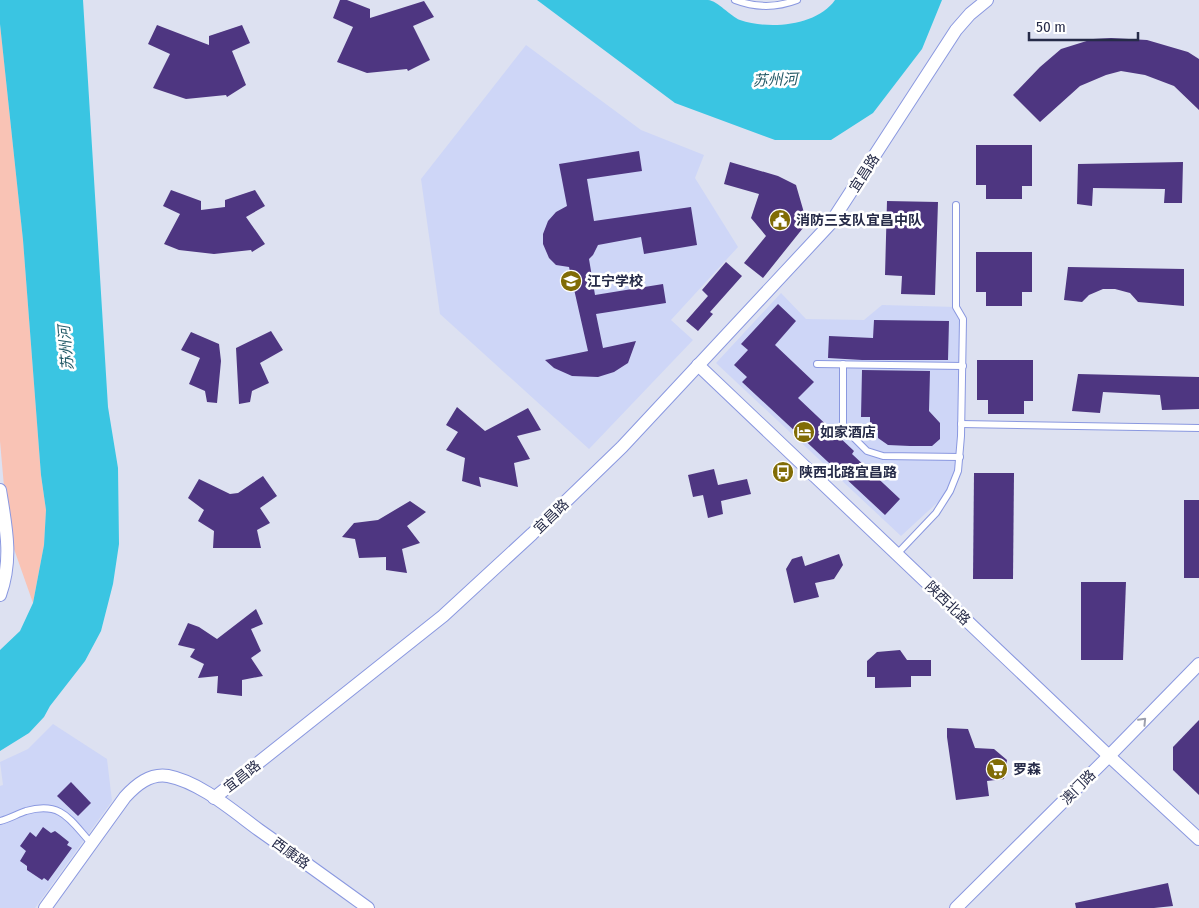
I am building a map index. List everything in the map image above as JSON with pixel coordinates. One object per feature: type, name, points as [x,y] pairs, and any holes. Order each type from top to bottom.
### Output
[{"type":"street","name":"宜昌路","points":[[45,908],[125,797],[136,785],[151,778],[166,776],[183,781],[214,798],[443,616],[532,534],[622,447],[830,224],[956,30],[970,14],[987,0]]},
{"type":"street","name":"陕西北路","points":[[698,365],[1109,756],[1199,839]]},
{"type":"street","points":[[0,490],[7,534],[8,559],[6,581],[0,595]]},
{"type":"street","name":"澳门路","points":[[956,908],[1199,664]]},
{"type":"street","name":"西康路","points":[[214,798],[368,908]]},
{"type":"lane","points":[[735,0],[766,7],[785,5],[797,0]]},
{"type":"lane","points":[[897,554],[936,513],[950,491],[958,471],[963,366],[963,319],[956,307],[956,205]]},
{"type":"lane","points":[[816,364],[963,366]]},
{"type":"lane","points":[[843,364],[843,428],[868,451],[883,456],[960,457]]},
{"type":"lane","points":[[961,424],[1199,428]]},
{"type":"lane","points":[[0,821],[37,808],[54,809],[64,813],[91,843]]},
{"type":"shaded area","points":[[0,24],[23,240],[41,475],[46,510],[44,545],[33,603],[8,532],[0,441]]},
{"type":"shaded area","name":"江宁学校","points":[[526,45],[641,130],[704,155],[695,178],[738,247],[671,320],[693,340],[589,449],[440,314],[421,179]]},
{"type":"shaded area","points":[[781,293],[806,319],[864,320],[882,305],[956,307],[963,319],[960,457],[950,491],[901,536],[716,363]]},
{"type":"shaded area","points":[[53,724],[107,759],[112,801],[35,908],[0,908],[0,786],[3,785],[0,762],[28,749]]},
{"type":"water","name":"苏州河","points":[[0,0],[83,0],[108,407],[118,468],[119,544],[113,584],[101,631],[85,661],[50,706],[44,717],[29,733],[0,751],[0,650],[20,631],[33,603],[44,545],[46,510],[41,475],[23,240],[0,24]]},
{"type":"water","name":"苏州河","points":[[537,0],[708,0],[716,3],[740,20],[765,25],[778,25],[792,24],[817,16],[835,0],[942,0],[922,49],[873,113],[831,140],[775,140],[675,103]]},
{"type":"building","points":[[340,0],[347,0],[370,9],[370,18],[424,1],[434,17],[413,26],[430,60],[408,71],[407,69],[367,73],[337,62],[353,27],[333,18]]},
{"type":"building","points":[[157,25],[209,45],[209,36],[242,25],[250,43],[232,51],[246,85],[227,97],[226,95],[186,99],[153,88],[170,54],[148,44]]},
{"type":"building","points":[[1093,39],[1147,40],[1188,52],[1199,59],[1199,110],[1174,86],[1145,75],[1121,71],[1080,86],[1040,122],[1013,95],[1040,67],[1061,49]]},
{"type":"building","points":[[976,145],[1032,145],[1032,186],[1022,186],[1022,199],[986,199],[986,185],[976,185]]},
{"type":"building","points":[[639,151],[642,171],[587,179],[594,221],[691,207],[697,245],[644,254],[641,237],[598,245],[589,259],[595,295],[663,284],[666,303],[596,314],[603,348],[636,341],[628,363],[614,372],[598,377],[572,376],[554,368],[545,360],[588,351],[569,267],[556,265],[549,258],[543,244],[543,234],[548,221],[556,212],[567,206],[559,164]]},
{"type":"building","name":"消防三支队宜昌中队","points":[[730,162],[778,176],[796,185],[807,223],[763,278],[744,263],[766,236],[751,218],[759,194],[724,184]]},
{"type":"building","points":[[1183,162],[1182,203],[1164,203],[1165,189],[1093,188],[1092,206],[1077,204],[1078,164]]},
{"type":"building","points":[[171,190],[201,201],[201,210],[225,207],[225,200],[255,190],[265,206],[246,217],[265,244],[252,252],[251,250],[214,254],[179,250],[164,244],[180,214],[163,206]]},
{"type":"building","points":[[887,201],[938,202],[935,295],[901,294],[902,276],[885,275]]},
{"type":"building","points":[[976,252],[1032,252],[1032,292],[1022,292],[1022,306],[986,306],[986,292],[976,292]]},
{"type":"building","points":[[726,262],[742,276],[710,312],[713,314],[698,331],[686,321],[708,296],[702,290]]},
{"type":"building","points":[[1068,267],[1184,269],[1184,306],[1138,302],[1130,293],[1115,289],[1103,289],[1089,295],[1082,302],[1064,300]]},
{"type":"building","points":[[778,304],[796,321],[775,345],[814,382],[798,398],[854,451],[852,454],[900,499],[885,515],[742,382],[747,377],[734,365],[748,350],[741,344]]},
{"type":"building","points":[[874,320],[949,321],[948,360],[828,358],[829,336],[873,338]]},
{"type":"building","points":[[271,331],[283,350],[260,363],[269,383],[252,391],[250,402],[239,404],[236,348]]},
{"type":"building","points":[[191,332],[219,344],[221,361],[217,403],[207,402],[205,391],[189,384],[200,358],[181,350]]},
{"type":"building","points":[[977,360],[1033,360],[1033,401],[1024,401],[1024,414],[988,414],[988,400],[977,400]]},
{"type":"building","points":[[862,370],[930,371],[929,411],[940,423],[940,439],[932,446],[910,446],[888,445],[878,438],[878,430],[870,430],[870,417],[861,417]]},
{"type":"building","points":[[1078,374],[1199,377],[1199,409],[1162,410],[1160,395],[1103,392],[1100,413],[1072,411]]},
{"type":"building","points":[[457,407],[485,431],[528,408],[541,430],[517,436],[530,459],[514,463],[518,487],[479,477],[481,487],[462,481],[465,458],[446,450],[458,432],[446,425]]},
{"type":"building","points":[[714,469],[718,485],[747,479],[751,494],[721,501],[723,514],[708,518],[703,495],[693,497],[688,475]]},
{"type":"building","points":[[974,473],[1014,473],[1013,579],[973,579]]},
{"type":"building","points":[[263,476],[277,496],[260,508],[270,523],[257,530],[261,548],[213,548],[214,531],[198,521],[204,510],[188,498],[199,479],[230,494],[238,493]]},
{"type":"building","points":[[1184,500],[1199,500],[1199,578],[1184,578]]},
{"type":"building","points":[[410,501],[426,512],[407,526],[420,543],[402,549],[407,573],[386,570],[386,557],[359,558],[355,539],[342,537],[354,523],[378,520]]},
{"type":"building","points":[[839,554],[843,565],[834,579],[815,583],[819,597],[794,603],[786,569],[792,559],[802,556],[805,566]]},
{"type":"building","points":[[1081,582],[1126,582],[1123,660],[1081,660]]},
{"type":"building","points":[[256,609],[263,624],[251,629],[261,651],[251,658],[263,676],[242,680],[242,696],[217,693],[218,676],[198,678],[204,664],[190,657],[195,649],[178,645],[188,623],[199,627],[217,639]]},
{"type":"building","points":[[900,650],[907,660],[931,660],[931,676],[911,676],[911,687],[875,688],[875,677],[867,677],[867,661],[877,652]]},
{"type":"building","points":[[1199,720],[1199,795],[1173,770],[1173,747]]},
{"type":"building","points":[[947,728],[968,729],[975,748],[994,749],[1007,760],[1004,779],[987,781],[989,796],[956,800]]},
{"type":"building","points":[[71,782],[91,803],[78,816],[57,796]]},
{"type":"building","points":[[43,827],[51,833],[55,831],[69,842],[67,845],[72,848],[48,881],[44,878],[42,880],[27,870],[27,866],[20,861],[26,851],[20,846],[30,832],[36,837]]},
{"type":"building","points":[[1168,883],[1173,906],[1154,908],[1076,908],[1075,903]]},
{"type":"place","name":"消防三支队宜昌中队","points":[[780,220]]},
{"type":"place","name":"江宁学校","points":[[571,281]]},
{"type":"place","name":"如家酒店","points":[[804,432]]},
{"type":"place","name":"陕西北路宜昌路","points":[[783,472]]},
{"type":"place","name":"罗森","points":[[997,769]]}]
